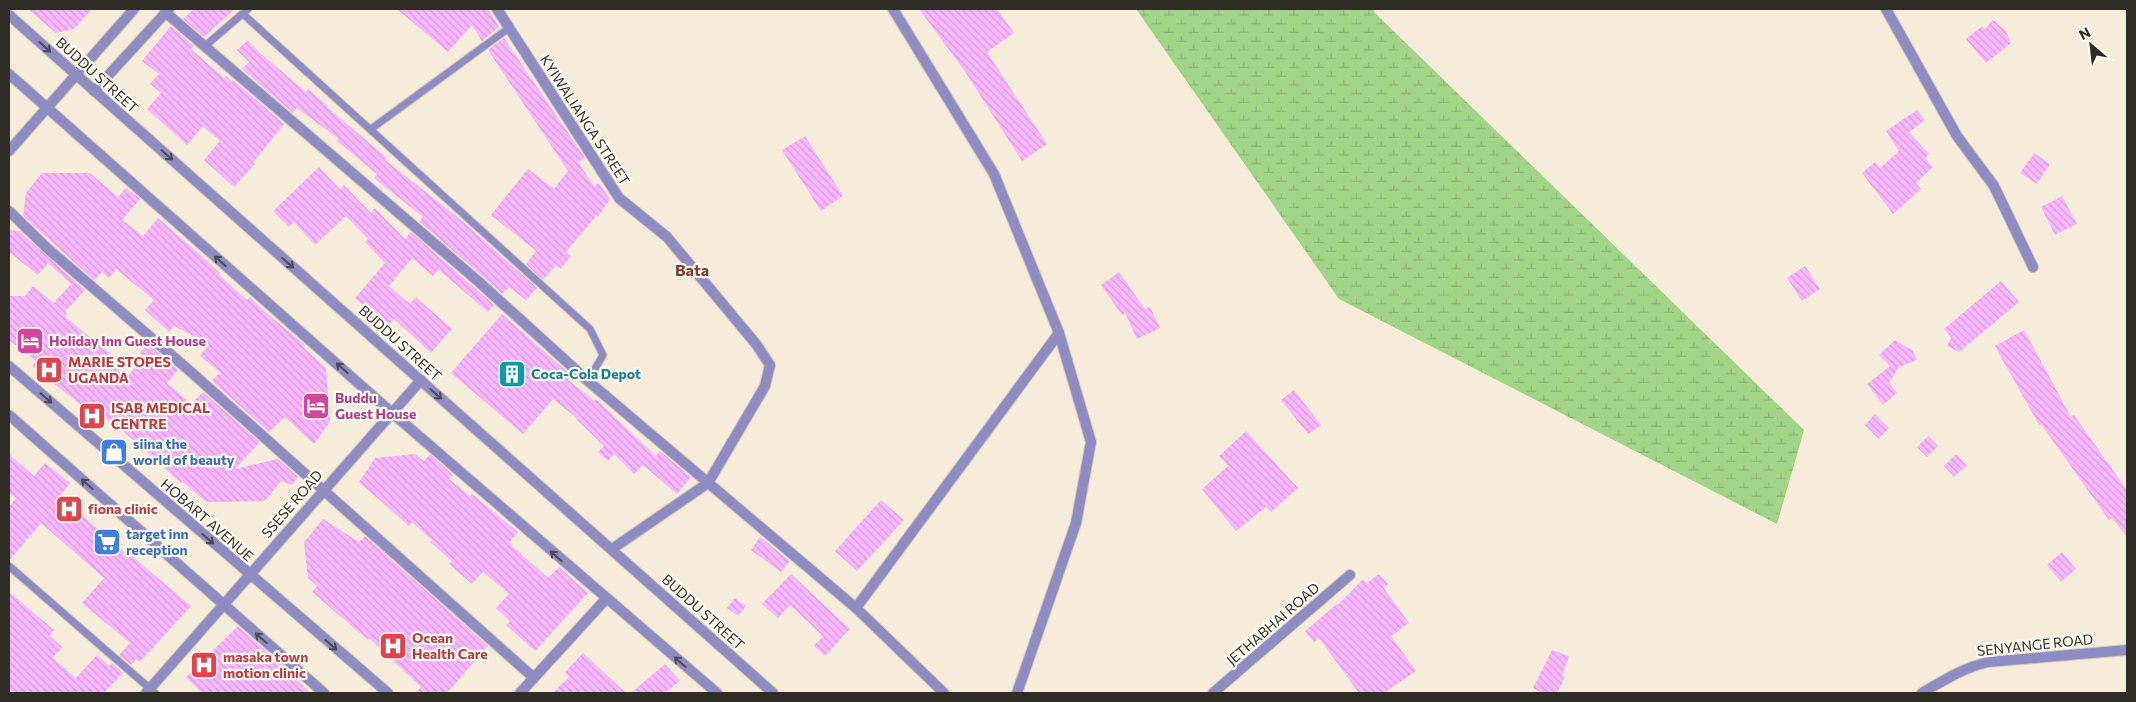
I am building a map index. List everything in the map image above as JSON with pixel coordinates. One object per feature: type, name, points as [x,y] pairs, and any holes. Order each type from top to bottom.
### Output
[{"type":"street","points":[[9,151],[134,9]]},
{"type":"street","name":"KYIWALIANGA STREET","points":[[497,9],[619,198],[667,238],[756,344],[770,365],[765,386],[708,483],[612,549]]},
{"type":"street","points":[[893,9],[994,174],[1059,333],[1091,442],[1076,523],[1017,693]]},
{"type":"street","points":[[1886,9],[1957,136],[1994,186],[2033,268]]},
{"type":"street","points":[[94,91],[167,10],[206,46],[479,282],[588,381],[856,608],[944,693]]},
{"type":"street","name":"BUDDU STREET","points":[[9,15],[773,693]]},
{"type":"street","points":[[9,74],[391,412],[717,693]]},
{"type":"street","points":[[9,210],[48,249],[324,489],[534,678]]},
{"type":"street","points":[[856,608],[1059,333]]},
{"type":"street","name":"HOBART AVENUE","points":[[9,366],[388,693]]},
{"type":"street","name":"SSESE ROAD","points":[[151,692],[222,605],[421,380]]},
{"type":"street","points":[[9,415],[222,605],[324,693]]},
{"type":"street","name":"JETHABHAI ROAD","points":[[1213,693],[1350,575]]},
{"type":"street","points":[[520,693],[606,599]]},
{"type":"street","name":"SENYANGE ROAD","points":[[1922,693],[1956,672],[1970,666],[1988,662],[2127,650]]},
{"type":"lane","points":[[206,46],[246,11],[371,129],[590,328],[603,355],[588,381]]},
{"type":"lane","points":[[371,129],[509,28]]},
{"type":"lane","points":[[9,566],[151,692]]},
{"type":"green space","points":[[1136,9],[1373,9],[1804,430],[1777,524],[1339,299]]},
{"type":"building","points":[[28,9],[92,9],[74,29],[56,33]]},
{"type":"building","points":[[194,9],[235,9],[204,37],[183,19]]},
{"type":"building","points":[[397,9],[488,9],[499,27],[482,41],[472,25],[448,52]]},
{"type":"building","points":[[919,9],[997,9],[1014,33],[987,52],[1047,144],[1022,161],[966,73]]},
{"type":"building","points":[[1993,20],[2006,31],[2011,43],[1986,63],[1966,39],[1982,26],[1985,29]]},
{"type":"building","points":[[171,26],[194,46],[191,49],[224,78],[226,76],[232,82],[233,80],[284,124],[253,163],[255,164],[234,187],[204,160],[220,141],[203,126],[187,145],[147,109],[161,93],[150,84],[159,74],[142,61]]},
{"type":"building","points":[[504,38],[585,158],[578,162],[594,186],[599,183],[610,199],[598,217],[597,215],[566,252],[571,256],[561,269],[556,265],[543,280],[526,264],[536,251],[491,215],[528,169],[554,189],[568,171],[488,50]]},
{"type":"building","points":[[248,40],[260,53],[306,92],[308,89],[328,106],[387,158],[385,160],[460,219],[537,288],[526,300],[509,287],[503,294],[420,222],[423,217],[374,178],[377,174],[337,141],[339,139],[297,108],[293,113],[242,69],[249,62],[237,50]]},
{"type":"building","points":[[1917,110],[1925,120],[1909,132],[1929,154],[1925,158],[1933,167],[1916,183],[1921,189],[1893,214],[1862,173],[1875,162],[1880,168],[1899,151],[1886,131]]},
{"type":"building","points":[[805,136],[843,196],[821,211],[782,150]]},
{"type":"building","points":[[2034,153],[2050,164],[2037,184],[2020,173]]},
{"type":"building","points":[[319,167],[340,189],[344,185],[371,213],[375,208],[405,239],[411,232],[494,305],[488,312],[439,270],[433,276],[412,258],[389,286],[410,304],[416,297],[452,329],[431,353],[394,319],[388,326],[355,298],[385,263],[365,242],[368,239],[346,216],[315,245],[294,222],[289,227],[273,211]]},
{"type":"building","points":[[42,173],[90,173],[118,197],[126,188],[140,199],[122,220],[143,236],[158,218],[204,258],[220,273],[219,275],[247,300],[250,297],[305,345],[303,347],[326,368],[330,422],[314,444],[285,417],[269,432],[212,381],[220,372],[200,356],[209,344],[174,326],[169,332],[145,310],[154,300],[116,269],[109,278],[102,272],[94,280],[23,216],[26,193]]},
{"type":"building","points":[[2062,196],[2077,224],[2055,235],[2041,207]]},
{"type":"building","points":[[9,230],[19,231],[85,290],[65,312],[67,314],[65,317],[111,354],[106,360],[127,377],[144,356],[140,353],[148,344],[178,370],[167,383],[191,404],[203,392],[260,442],[235,469],[278,459],[298,477],[292,485],[281,481],[265,501],[206,502],[182,481],[181,483],[123,431],[93,409],[90,412],[32,366],[36,361],[9,340],[9,296],[25,296],[33,286],[54,303],[71,284],[48,263],[38,275],[9,252]]},
{"type":"building","points":[[1805,266],[1820,289],[1802,301],[1787,278]]},
{"type":"building","points":[[1119,272],[1145,309],[1150,307],[1160,328],[1137,339],[1125,313],[1122,315],[1101,285]]},
{"type":"building","points":[[2001,281],[2019,302],[1959,352],[1947,346],[1951,338],[1944,329]]},
{"type":"building","name":"Coca-Cola Depot","points":[[502,314],[572,376],[568,380],[595,401],[596,399],[656,456],[660,451],[691,477],[677,494],[643,465],[634,474],[614,454],[608,461],[598,452],[604,446],[578,419],[553,399],[523,434],[451,373]]},
{"type":"building","points":[[2024,330],[2071,417],[2074,415],[2127,490],[2127,537],[2112,518],[2109,520],[2041,424],[2039,425],[1995,346]]},
{"type":"building","points":[[1895,340],[1913,351],[1917,360],[1899,367],[1889,383],[1897,393],[1883,405],[1867,384],[1890,366],[1879,355]]},
{"type":"building","points":[[1294,390],[1321,425],[1308,434],[1281,400]]},
{"type":"building","points":[[1875,414],[1889,428],[1879,439],[1865,425]]},
{"type":"building","points":[[1246,431],[1298,488],[1271,512],[1266,507],[1236,531],[1202,489],[1228,466],[1219,456]]},
{"type":"building","points":[[1928,436],[1938,446],[1927,457],[1917,447]]},
{"type":"building","points":[[9,454],[34,476],[45,463],[70,483],[60,496],[125,553],[126,551],[191,606],[140,662],[136,659],[131,665],[119,655],[130,643],[82,603],[104,578],[41,523],[9,561],[9,507],[16,498],[9,493]]},
{"type":"building","points":[[415,454],[424,461],[430,454],[453,475],[449,479],[470,496],[472,494],[518,532],[509,543],[548,578],[559,567],[588,593],[535,651],[506,625],[510,621],[496,608],[509,594],[483,572],[472,584],[449,564],[452,561],[430,542],[432,540],[412,522],[409,526],[359,482],[375,458]]},
{"type":"building","points":[[1956,454],[1967,465],[1954,477],[1944,466]]},
{"type":"building","points":[[881,500],[904,520],[857,571],[835,551]]},
{"type":"building","points":[[323,519],[359,542],[365,536],[488,646],[447,693],[415,693],[421,687],[369,638],[368,640],[312,592],[317,586],[308,578],[304,542]]},
{"type":"building","points":[[760,537],[790,561],[781,572],[751,550]]},
{"type":"building","points":[[2062,552],[2076,569],[2061,582],[2047,565]]},
{"type":"building","points":[[791,574],[850,629],[825,656],[814,646],[823,636],[790,605],[778,618],[762,604]]},
{"type":"building","points":[[1379,574],[1388,584],[1384,588],[1409,623],[1391,636],[1416,671],[1384,693],[1359,693],[1319,638],[1314,642],[1305,631],[1338,605],[1363,579],[1367,583]]},
{"type":"building","points":[[9,592],[54,630],[50,636],[62,647],[53,658],[76,678],[97,655],[109,666],[112,663],[123,673],[104,693],[9,693]]},
{"type":"building","points":[[735,598],[746,606],[738,616],[727,608]]},
{"type":"building","points":[[238,626],[310,693],[202,693],[186,677]]},
{"type":"building","points":[[1552,650],[1569,656],[1562,677],[1565,678],[1557,693],[1542,693],[1533,688]]},
{"type":"building","points":[[583,653],[626,693],[553,693],[569,677],[565,672]]},
{"type":"building","points":[[665,664],[680,681],[665,693],[631,693]]},
{"type":"place","name":"Holiday Inn Guest House","points":[[30,341]]},
{"type":"place","name":"MARIE STOPES UGANDA","points":[[49,370]]},
{"type":"place","name":"Coca-Cola Depot","points":[[512,374]]},
{"type":"place","name":"Buddu Guest House","points":[[316,406]]},
{"type":"place","name":"ISAB MEDICAL CENTRE","points":[[92,416]]},
{"type":"place","name":"siina the world of beauty","points":[[114,452]]},
{"type":"place","name":"fiona clinic","points":[[69,509]]},
{"type":"place","name":"target inn reception","points":[[107,542]]},
{"type":"place","name":"Ocean Health Care","points":[[393,646]]},
{"type":"place","name":"masaka town motion clinic","points":[[204,665]]},
{"type":"district","name":"Bata","points":[[692,270]]}]
